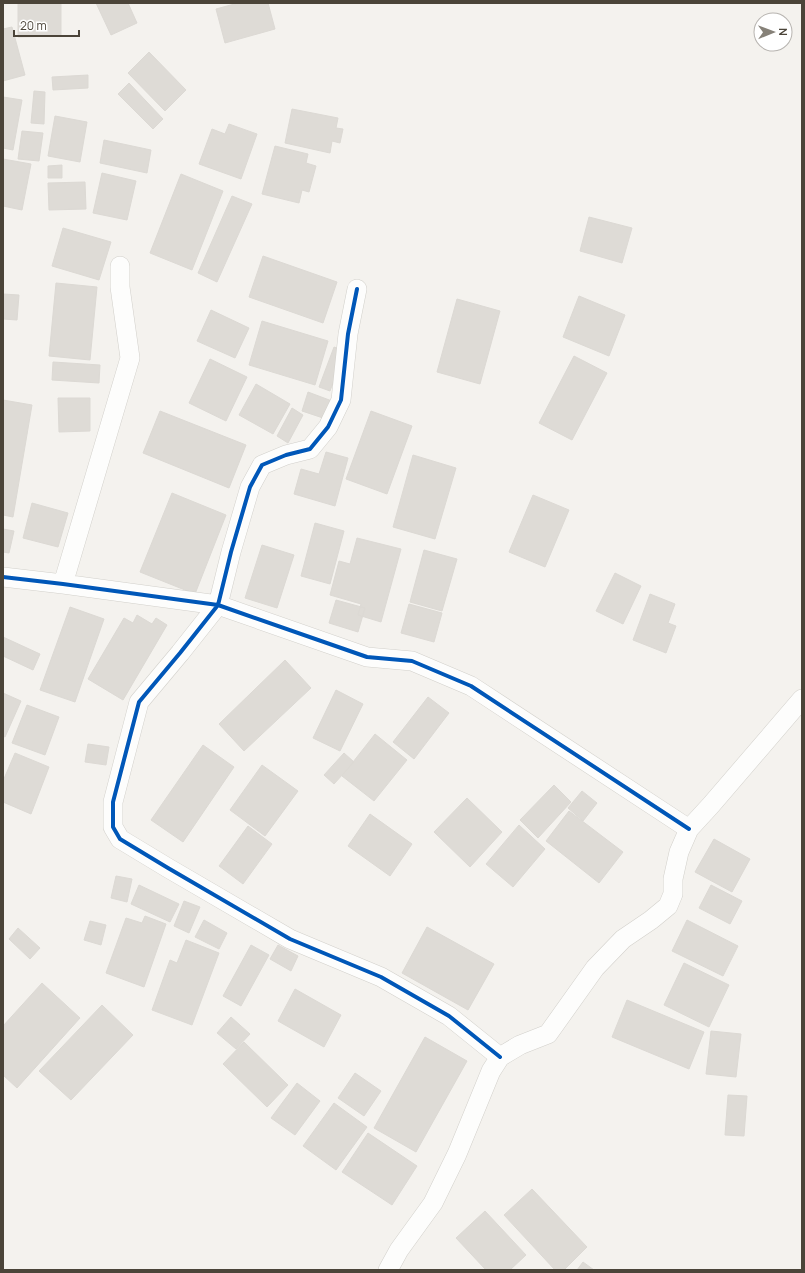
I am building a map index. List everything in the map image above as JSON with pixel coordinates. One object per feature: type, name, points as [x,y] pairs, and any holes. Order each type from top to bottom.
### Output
[{"type":"street","points":[[63,584],[130,358],[120,287],[120,266]]},
{"type":"street","points":[[357,288],[348,334],[341,400],[328,427],[310,450],[286,455],[262,465],[250,487],[231,552],[218,605],[139,702],[113,802],[113,827],[120,839],[290,939],[381,977],[449,1016],[500,1057]]},
{"type":"street","points":[[3,577],[218,605],[366,657],[412,661],[471,686],[689,828]]},
{"type":"street","points":[[388,1270],[399,1250],[432,1204],[457,1154],[491,1071],[500,1057],[520,1045],[548,1034],[595,968],[623,939],[668,906],[673,894],[673,879],[679,852],[689,828],[712,805],[802,699]]},
{"type":"building","points":[[18,3],[61,3],[61,36],[18,37]]},
{"type":"building","points":[[96,3],[128,3],[137,23],[111,35]]},
{"type":"building","points":[[238,3],[268,3],[275,29],[225,43],[216,9]]},
{"type":"building","points":[[12,27],[25,75],[3,81],[3,29]]},
{"type":"building","points":[[149,52],[186,90],[165,111],[128,73]]},
{"type":"building","points":[[88,75],[88,88],[53,90],[52,77]]},
{"type":"building","points":[[129,83],[163,119],[153,129],[118,94]]},
{"type":"building","points":[[34,91],[45,92],[44,124],[31,123]]},
{"type":"building","points":[[3,97],[22,100],[13,150],[3,148]]},
{"type":"building","points":[[292,109],[338,118],[336,128],[343,129],[340,143],[332,141],[330,153],[285,143]]},
{"type":"building","points":[[55,116],[87,122],[80,162],[48,156]]},
{"type":"building","points":[[229,124],[257,134],[241,179],[199,164],[212,129],[225,134]]},
{"type":"building","points":[[22,131],[43,133],[39,161],[18,159]]},
{"type":"building","points":[[104,140],[151,150],[147,173],[100,163]]},
{"type":"building","points":[[275,146],[308,154],[306,163],[316,166],[309,192],[302,190],[299,203],[262,194]]},
{"type":"building","points":[[3,159],[31,164],[22,210],[3,206]]},
{"type":"building","points":[[62,165],[62,178],[48,178],[48,166]]},
{"type":"building","points":[[102,173],[136,181],[127,220],[93,213]]},
{"type":"building","points":[[181,174],[223,191],[192,270],[150,253]]},
{"type":"building","points":[[85,182],[86,209],[49,210],[48,183]]},
{"type":"building","points":[[232,196],[252,204],[217,282],[198,273]]},
{"type":"building","points":[[589,217],[632,228],[622,263],[580,251]]},
{"type":"building","points":[[63,228],[111,242],[99,280],[52,266]]},
{"type":"building","points":[[263,256],[337,282],[323,323],[249,297]]},
{"type":"building","points":[[56,283],[97,287],[90,360],[49,356]]},
{"type":"building","points":[[3,294],[19,295],[17,320],[3,319]]},
{"type":"building","points":[[579,296],[625,315],[609,356],[563,337]]},
{"type":"building","points":[[457,299],[500,311],[480,384],[437,372]]},
{"type":"building","points":[[211,310],[249,328],[235,358],[197,341]]},
{"type":"building","points":[[262,321],[328,341],[315,385],[249,365]]},
{"type":"building","points":[[334,347],[345,351],[330,391],[319,387]]},
{"type":"building","points":[[574,356],[607,373],[572,440],[539,423]]},
{"type":"building","points":[[210,359],[247,377],[226,421],[189,403]]},
{"type":"building","points":[[53,362],[100,365],[99,383],[52,380]]},
{"type":"building","points":[[256,384],[290,404],[273,434],[239,415]]},
{"type":"building","points":[[308,392],[332,401],[326,419],[302,411]]},
{"type":"building","points":[[58,398],[90,398],[90,431],[59,432]]},
{"type":"building","points":[[3,400],[32,405],[13,517],[3,515]]},
{"type":"building","points":[[292,408],[303,415],[288,443],[277,436]]},
{"type":"building","points":[[160,411],[246,445],[229,488],[143,453]]},
{"type":"building","points":[[371,411],[412,426],[387,494],[346,479]]},
{"type":"building","points":[[326,452],[348,458],[335,506],[294,494],[301,469],[319,474]]},
{"type":"building","points":[[413,455],[456,468],[435,539],[393,527]]},
{"type":"building","points":[[172,493],[226,515],[195,594],[140,572]]},
{"type":"building","points":[[533,495],[569,510],[545,567],[509,552]]},
{"type":"building","points":[[32,503],[68,513],[58,547],[23,538]]},
{"type":"building","points":[[315,523],[344,531],[330,584],[301,576]]},
{"type":"building","points":[[3,529],[14,531],[9,553],[3,552]]},
{"type":"building","points":[[357,538],[401,549],[381,622],[358,615],[361,604],[330,595],[339,561],[350,564]]},
{"type":"building","points":[[262,545],[294,555],[277,608],[245,598]]},
{"type":"building","points":[[424,550],[457,559],[442,611],[410,602]]},
{"type":"building","points":[[615,573],[641,586],[623,624],[596,611]]},
{"type":"building","points":[[650,594],[675,604],[668,623],[676,626],[666,653],[633,640]]},
{"type":"building","points":[[336,600],[365,608],[358,632],[329,623]]},
{"type":"building","points":[[409,604],[442,613],[434,642],[401,633]]},
{"type":"building","points":[[70,607],[104,619],[75,702],[40,690]]},
{"type":"building","points":[[137,615],[152,624],[156,618],[167,625],[123,700],[88,679],[124,618],[133,623]]},
{"type":"building","points":[[3,637],[40,654],[33,670],[3,656]]},
{"type":"building","points":[[285,660],[311,688],[244,751],[219,724]]},
{"type":"building","points":[[336,690],[363,704],[340,751],[313,738]]},
{"type":"building","points":[[3,693],[21,701],[5,737],[3,736]]},
{"type":"building","points":[[428,697],[449,713],[414,759],[393,742]]},
{"type":"building","points":[[27,705],[59,717],[45,755],[12,743]]},
{"type":"building","points":[[375,734],[407,760],[374,801],[342,776]]},
{"type":"building","points":[[88,744],[109,747],[106,765],[85,762]]},
{"type":"building","points":[[203,745],[234,767],[183,842],[151,820]]},
{"type":"building","points":[[15,753],[49,767],[31,814],[3,802],[3,781]]},
{"type":"building","points":[[344,753],[354,762],[334,784],[324,775]]},
{"type":"building","points":[[262,765],[298,791],[265,836],[230,810]]},
{"type":"building","points":[[554,785],[571,802],[538,838],[520,820]]},
{"type":"building","points":[[582,791],[597,803],[583,821],[568,808]]},
{"type":"building","points":[[467,798],[502,832],[470,867],[434,832]]},
{"type":"building","points":[[569,811],[623,852],[599,883],[546,841]]},
{"type":"building","points":[[370,814],[412,844],[390,876],[348,846]]},
{"type":"building","points":[[519,825],[545,849],[513,887],[486,864]]},
{"type":"building","points":[[248,826],[272,844],[243,884],[219,866]]},
{"type":"building","points":[[714,839],[750,859],[732,892],[695,872]]},
{"type":"building","points":[[116,876],[132,879],[127,902],[111,898]]},
{"type":"building","points":[[139,885],[179,904],[170,922],[131,904]]},
{"type":"building","points":[[711,885],[742,901],[730,924],[699,908]]},
{"type":"building","points":[[184,901],[200,907],[189,933],[174,926]]},
{"type":"building","points":[[145,916],[166,924],[144,987],[106,973],[126,918],[142,923]]},
{"type":"building","points":[[204,920],[227,933],[219,949],[195,937]]},
{"type":"building","points":[[687,920],[738,946],[723,976],[672,951]]},
{"type":"building","points":[[90,921],[106,925],[101,945],[84,940]]},
{"type":"building","points":[[427,927],[494,964],[468,1010],[402,973]]},
{"type":"building","points":[[18,928],[40,948],[30,959],[9,939]]},
{"type":"building","points":[[186,940],[219,953],[192,1025],[152,1010],[170,960],[177,963]]},
{"type":"building","points":[[251,945],[269,955],[241,1006],[223,996]]},
{"type":"building","points":[[278,945],[298,956],[291,971],[270,959]]},
{"type":"building","points":[[684,963],[729,985],[709,1027],[664,1005]]},
{"type":"building","points":[[42,983],[80,1018],[17,1088],[3,1075],[3,1026]]},
{"type":"building","points":[[295,989],[341,1015],[324,1047],[278,1021]]},
{"type":"building","points":[[627,1000],[704,1032],[689,1069],[612,1037]]},
{"type":"building","points":[[102,1005],[133,1035],[71,1100],[39,1071]]},
{"type":"building","points":[[231,1017],[250,1034],[236,1049],[217,1033]]},
{"type":"building","points":[[711,1031],[741,1034],[736,1077],[706,1074]]},
{"type":"building","points":[[425,1037],[467,1061],[416,1152],[374,1128]]},
{"type":"building","points":[[244,1042],[288,1085],[267,1107],[223,1064]]},
{"type":"building","points":[[355,1073],[381,1091],[364,1116],[338,1098]]},
{"type":"building","points":[[297,1083],[320,1101],[295,1135],[271,1118]]},
{"type":"building","points":[[728,1095],[747,1096],[744,1136],[725,1135]]},
{"type":"building","points":[[334,1103],[367,1127],[336,1170],[303,1146]]},
{"type":"building","points":[[368,1133],[417,1166],[392,1205],[342,1172]]},
{"type":"building","points":[[532,1189],[587,1247],[564,1270],[555,1270],[504,1215]]},
{"type":"building","points":[[485,1211],[526,1255],[510,1270],[486,1270],[456,1238]]},
{"type":"building","points":[[583,1262],[594,1270],[577,1270]]},
{"type":"cycle path","points":[[357,289],[348,334],[341,400],[328,427],[310,449],[286,455],[262,465],[250,487],[231,552],[218,605],[139,702],[113,802],[113,827],[120,839],[290,939],[381,977],[449,1016],[500,1057]]},
{"type":"cycle path","points":[[3,577],[218,605],[367,657],[412,661],[471,686],[689,829]]}]
